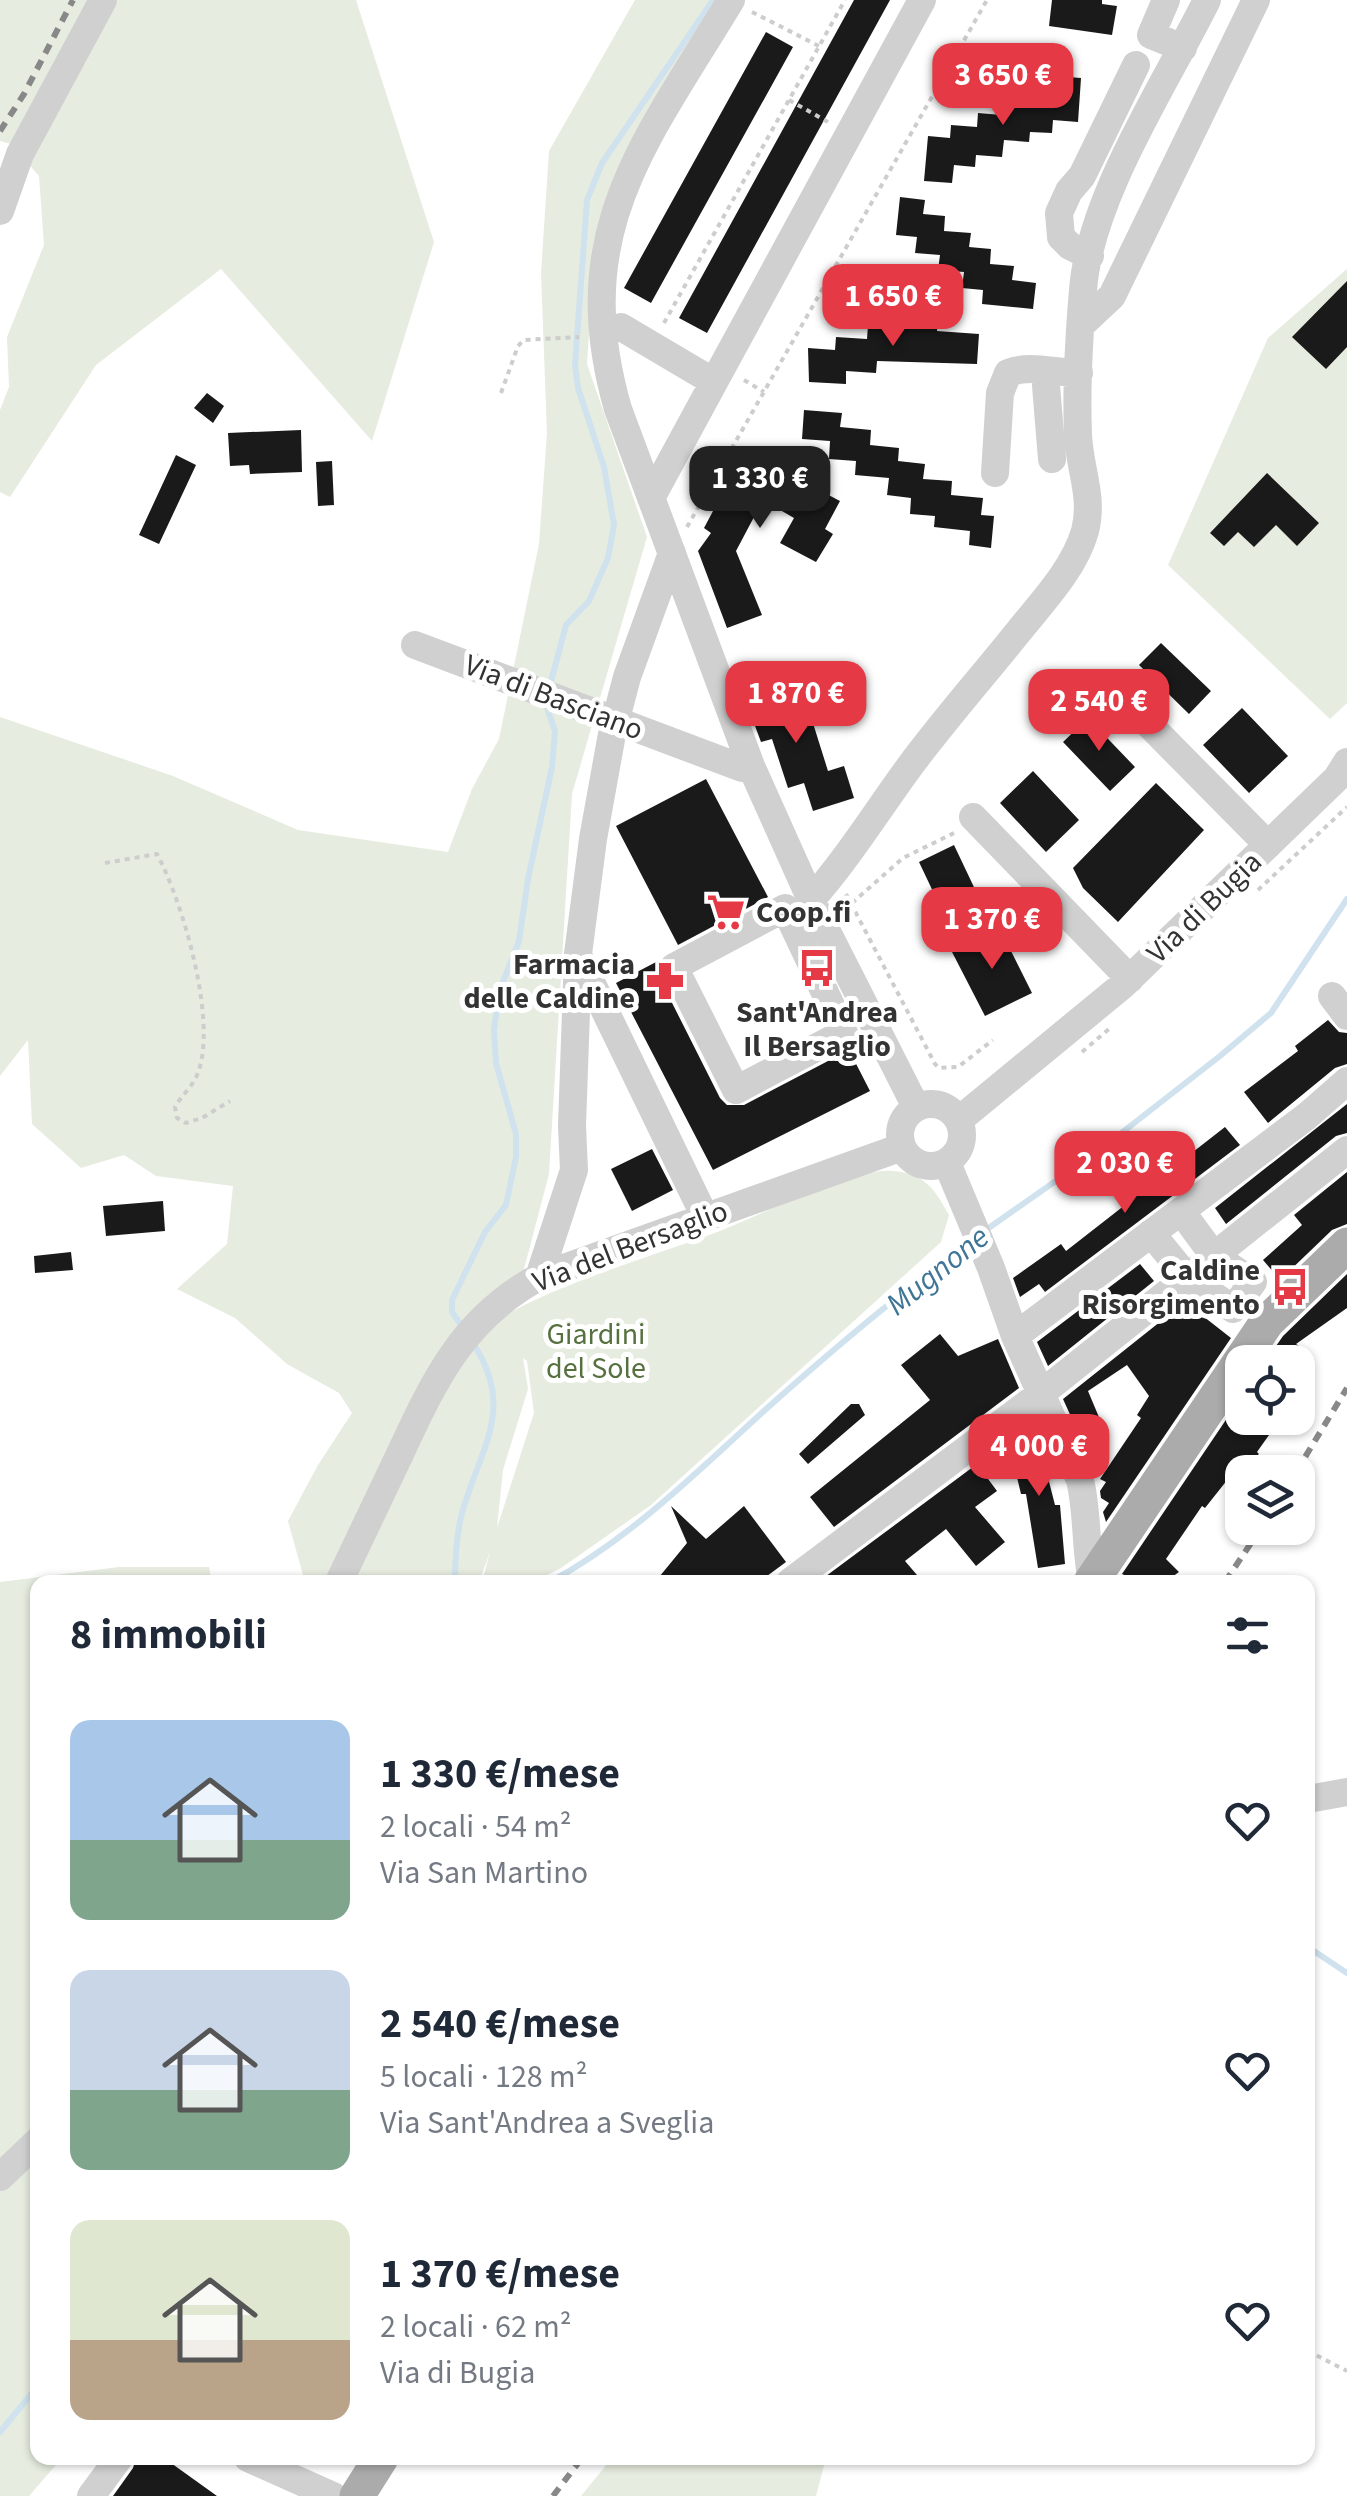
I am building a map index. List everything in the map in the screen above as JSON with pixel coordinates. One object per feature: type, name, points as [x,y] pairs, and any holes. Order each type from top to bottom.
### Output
[{"type":"main road","points":[[1097,1575],[1266,1322],[1347,1245]]},
{"type":"main road","points":[[357,2496],[377,2465]]},
{"type":"street","points":[[0,211],[20,154],[104,0]]},
{"type":"street","points":[[731,0],[638,156],[617,202],[605,251],[603,330],[618,409],[750,766],[916,1107]]},
{"type":"street","points":[[651,498],[922,0]]},
{"type":"street","points":[[1166,0],[1151,35],[1183,48]]},
{"type":"street","points":[[812,900],[910,766],[1074,558],[1090,500],[1078,437],[1079,373],[1083,286],[1097,224],[1130,148],[1206,0]]},
{"type":"street","points":[[1081,325],[1112,296],[1256,0]]},
{"type":"street","points":[[1090,256],[1061,238],[1059,212],[1068,192],[1082,176],[1136,65]]},
{"type":"street","points":[[603,330],[652,345],[714,382]]},
{"type":"street","points":[[995,474],[1000,393],[1008,373],[1038,368],[1045,373],[1079,373]]},
{"type":"street","points":[[1045,373],[1052,459]]},
{"type":"street","points":[[540,1277],[574,1170],[578,954],[593,838],[627,676],[672,553]]},
{"type":"street","name":"Via di Basciano","points":[[415,645],[742,768],[750,766]]},
{"type":"street","points":[[1112,687],[1268,845]]},
{"type":"street","name":"Via di Bugia","points":[[959,1120],[1130,979],[1337,778],[1347,762]]},
{"type":"street","points":[[973,817],[1130,979]]},
{"type":"street","points":[[785,908],[844,1034],[736,1090],[674,966],[785,908]]},
{"type":"street","points":[[578,954],[705,1218]]},
{"type":"street","points":[[1015,1336],[1307,1116],[1347,1081]]},
{"type":"street","points":[[916,1107],[947,1107],[959,1120],[962,1142],[947,1163],[918,1164],[902,1148],[900,1127],[916,1107]]},
{"type":"street","name":"Via del Bersaglio","points":[[342,1575],[435,1379],[467,1334],[516,1290],[540,1277],[902,1148]]},
{"type":"street","points":[[799,1575],[1043,1392],[1347,1150]]},
{"type":"street","points":[[947,1163],[1015,1336],[1080,1480],[1086,1501],[1091,1575]]},
{"type":"street","points":[[1151,1233],[1187,1277],[1233,1309],[1253,1282],[1214,1256],[1181,1211]]},
{"type":"street","points":[[1315,1798],[1347,1792]]},
{"type":"street","points":[[0,2177],[30,2149]]},
{"type":"street","points":[[91,2496],[114,2465]]},
{"type":"street","points":[[264,2465],[333,2496]]},
{"type":"path","points":[[731,0],[819,46]]},
{"type":"path","points":[[652,345],[845,0]]},
{"type":"path","points":[[672,553],[986,0]]},
{"type":"path","points":[[789,100],[849,134]]},
{"type":"path","points":[[501,392],[518,346],[524,340],[603,330]]},
{"type":"path","points":[[852,903],[903,858],[953,834],[973,817]]},
{"type":"path","points":[[105,863],[157,854],[173,883],[206,1027],[196,1078],[175,1107],[178,1118],[186,1122],[202,1118],[230,1101]]},
{"type":"path","points":[[835,872],[935,1064],[939,1068],[958,1067],[993,1040]]},
{"type":"path","points":[[1315,2355],[1347,2372]]},
{"type":"green space","points":[[0,0],[356,0],[434,242],[372,441],[221,269],[96,365],[10,497],[0,492],[0,410],[9,387],[7,337],[44,245],[39,176],[11,144],[0,141]]},
{"type":"green space","name":"Giardini del Sole","points":[[635,0],[721,0],[623,158],[594,257],[587,364],[647,537],[572,794],[549,1174],[513,1311],[831,1184],[875,1172],[904,1172],[921,1179],[949,1215],[941,1242],[651,1505],[561,1568],[547,1575],[484,1575],[490,1552],[482,1575],[303,1575],[288,1521],[352,1413],[339,1393],[287,1364],[235,1318],[177,1289],[227,1244],[233,1186],[156,1176],[124,1155],[81,1168],[32,1124],[28,1040],[0,1076],[0,717],[173,776],[298,830],[448,852],[472,789],[499,739],[539,544],[547,433],[541,273],[549,151]],"holes":[[[523,1358],[527,1361],[534,1413],[497,1528],[503,1470],[528,1389]]]},
{"type":"green space","points":[[1347,269],[1347,703],[1330,719],[1168,565],[1268,338]]},
{"type":"green space","points":[[119,1567],[209,1567],[211,1575],[56,1575]]},
{"type":"green space","points":[[30,1578],[30,2465],[56,2465],[29,2496],[0,2496],[0,1582]]},
{"type":"green space","points":[[606,2465],[824,2465],[816,2496],[581,2496]]},
{"type":"building","points":[[854,0],[890,0],[707,333],[679,318]]},
{"type":"building","points":[[1052,0],[1102,0],[1102,4],[1117,6],[1112,35],[1049,26]]},
{"type":"building","points":[[766,32],[793,47],[651,303],[624,288]]},
{"type":"building","points":[[1054,76],[1081,78],[1078,122],[1053,120],[1052,133],[1030,132],[1029,142],[1004,140],[1002,157],[976,155],[975,167],[954,165],[952,183],[924,181],[928,136],[950,138],[951,125],[977,127],[978,113],[1002,115],[1003,100],[1025,102],[1027,86],[1053,88]]},
{"type":"building","points":[[900,197],[925,200],[923,214],[945,216],[944,231],[971,233],[969,247],[991,249],[990,264],[1014,266],[1012,280],[1036,283],[1033,309],[982,304],[983,290],[962,288],[964,272],[938,270],[940,255],[915,253],[917,237],[896,235]]},
{"type":"building","points":[[1347,281],[1347,347],[1326,369],[1292,337]]},
{"type":"building","points":[[899,313],[938,316],[937,331],[979,334],[977,364],[877,361],[876,373],[846,371],[846,384],[809,382],[808,348],[835,350],[836,337],[867,339],[868,325],[898,327]]},
{"type":"building","points":[[207,393],[224,406],[213,423],[194,408]]},
{"type":"building","points":[[804,410],[842,413],[840,427],[871,430],[870,445],[899,448],[898,461],[925,464],[923,479],[952,481],[951,495],[983,498],[981,515],[994,516],[991,548],[969,545],[970,531],[934,527],[935,516],[910,514],[911,498],[887,495],[889,478],[855,475],[856,461],[829,459],[830,441],[802,439]]},
{"type":"building","points":[[301,430],[302,472],[250,474],[249,465],[230,466],[228,433]]},
{"type":"building","points":[[176,455],[196,465],[159,544],[139,535]]},
{"type":"building","points":[[752,455],[840,501],[825,529],[833,534],[816,562],[780,543],[794,518],[763,500],[736,551],[762,615],[727,628],[698,551],[711,533],[704,528],[730,479],[736,484]]},
{"type":"building","points":[[332,461],[334,505],[318,506],[316,462]]},
{"type":"building","points":[[1267,473],[1319,523],[1297,546],[1276,525],[1254,547],[1238,532],[1224,546],[1210,533]]},
{"type":"building","points":[[1161,643],[1211,691],[1189,714],[1139,665]]},
{"type":"building","points":[[778,676],[794,726],[812,720],[828,771],[844,766],[854,798],[813,811],[804,783],[788,788],[772,739],[761,742],[741,688]]},
{"type":"building","points":[[1242,708],[1288,756],[1249,793],[1203,745]]},
{"type":"building","points":[[1088,718],[1135,767],[1110,791],[1063,742]]},
{"type":"building","points":[[1033,771],[1079,820],[1046,852],[1000,803]]},
{"type":"building","points":[[706,779],[768,897],[678,945],[616,826]]},
{"type":"building","points":[[1156,783],[1204,830],[1118,922],[1083,888],[1073,868]]},
{"type":"building","points":[[954,845],[982,904],[947,921],[919,862]]},
{"type":"building","points":[[1000,929],[1032,993],[985,1016],[952,952]]},
{"type":"building","points":[[658,961],[658,975],[727,1105],[744,1105],[849,1050],[870,1091],[713,1170],[616,983]]},
{"type":"building","points":[[1328,1020],[1339,1032],[1347,1033],[1347,1064],[1335,1068],[1268,1123],[1244,1092],[1298,1051],[1295,1046]]},
{"type":"building","points":[[1347,1104],[1347,1133],[1336,1136],[1226,1224],[1215,1208]]},
{"type":"building","points":[[1225,1127],[1240,1145],[1045,1292],[1039,1284],[1020,1297],[1013,1278],[1061,1244],[1066,1251]]},
{"type":"building","points":[[652,1149],[673,1190],[632,1211],[611,1169]]},
{"type":"building","points":[[1347,1172],[1347,1224],[1332,1230],[1280,1280],[1263,1260],[1302,1225],[1294,1215]]},
{"type":"building","points":[[163,1201],[165,1231],[106,1236],[103,1206]]},
{"type":"building","points":[[71,1252],[73,1270],[35,1273],[34,1256]]},
{"type":"building","points":[[1140,1264],[1154,1281],[1048,1366],[1037,1342]]},
{"type":"building","points":[[1347,1274],[1347,1308],[1298,1345],[1277,1345]]},
{"type":"building","points":[[1185,1302],[1231,1338],[1106,1522],[1103,1512],[1109,1503],[1101,1498],[1100,1491],[1106,1482],[1100,1479],[1141,1418],[1137,1415],[1149,1396],[1127,1365],[1088,1391],[1109,1441],[1087,1452],[1063,1399]]},
{"type":"building","points":[[940,1334],[958,1356],[998,1339],[1019,1388],[834,1527],[810,1497],[930,1400],[901,1365]]},
{"type":"building","points":[[851,1404],[859,1404],[865,1415],[808,1464],[799,1454]]},
{"type":"building","points":[[1225,1421],[1225,1435],[1269,1435],[1258,1455],[1225,1455],[1225,1483],[1205,1508],[1202,1506],[1166,1559],[1179,1572],[1124,1575]]},
{"type":"building","points":[[1035,1427],[1055,1505],[1060,1505],[1065,1564],[1038,1568],[1026,1494],[1021,1494],[1008,1440]]},
{"type":"building","points":[[977,1464],[997,1491],[975,1507],[1005,1542],[976,1566],[946,1529],[905,1561],[917,1575],[827,1575]]},
{"type":"building","points":[[671,1506],[706,1539],[744,1506],[786,1562],[768,1575],[661,1575],[687,1543]]},
{"type":"building","points":[[174,2465],[217,2496],[113,2496],[133,2468]]},
{"type":"waterway","points":[[549,689],[566,625],[589,601],[608,558],[614,525],[604,467],[578,388],[575,365],[587,200],[602,163],[713,0]]},
{"type":"waterway","points":[[463,1328],[452,1312],[452,1300],[485,1232],[506,1205],[516,1157],[516,1134],[496,1063],[494,1030],[499,992],[519,941],[552,767],[555,731],[548,701]]},
{"type":"waterway","name":"Mugnone","points":[[983,1232],[1097,1152],[1271,1013],[1347,899]]},
{"type":"waterway","name":"Mugnone","points":[[562,1575],[636,1525],[841,1344],[973,1240]]},
{"type":"waterway","points":[[455,1575],[460,1522],[491,1428],[493,1408],[492,1387],[472,1342]]},
{"type":"waterway","points":[[1315,1952],[1347,1973]]},
{"type":"waterway","name":"Mugnone","points":[[0,2432],[30,2396]]},
{"type":"railway","points":[[0,131],[73,0]]},
{"type":"railway","points":[[1306,1455],[1347,1388]]},
{"type":"railway","points":[[1230,1575],[1250,1545]]},
{"type":"railway","points":[[553,2496],[577,2465]]},
{"type":"place","name":"Coop.fi","points":[[726,912]]},
{"type":"place","name":"Sant'Andrea Il Bersaglio","points":[[817,968]]},
{"type":"place","name":"Farmacia delle Caldine","points":[[665,981]]},
{"type":"place","name":"Caldine Risorgimento","points":[[1290,1287]]}]
